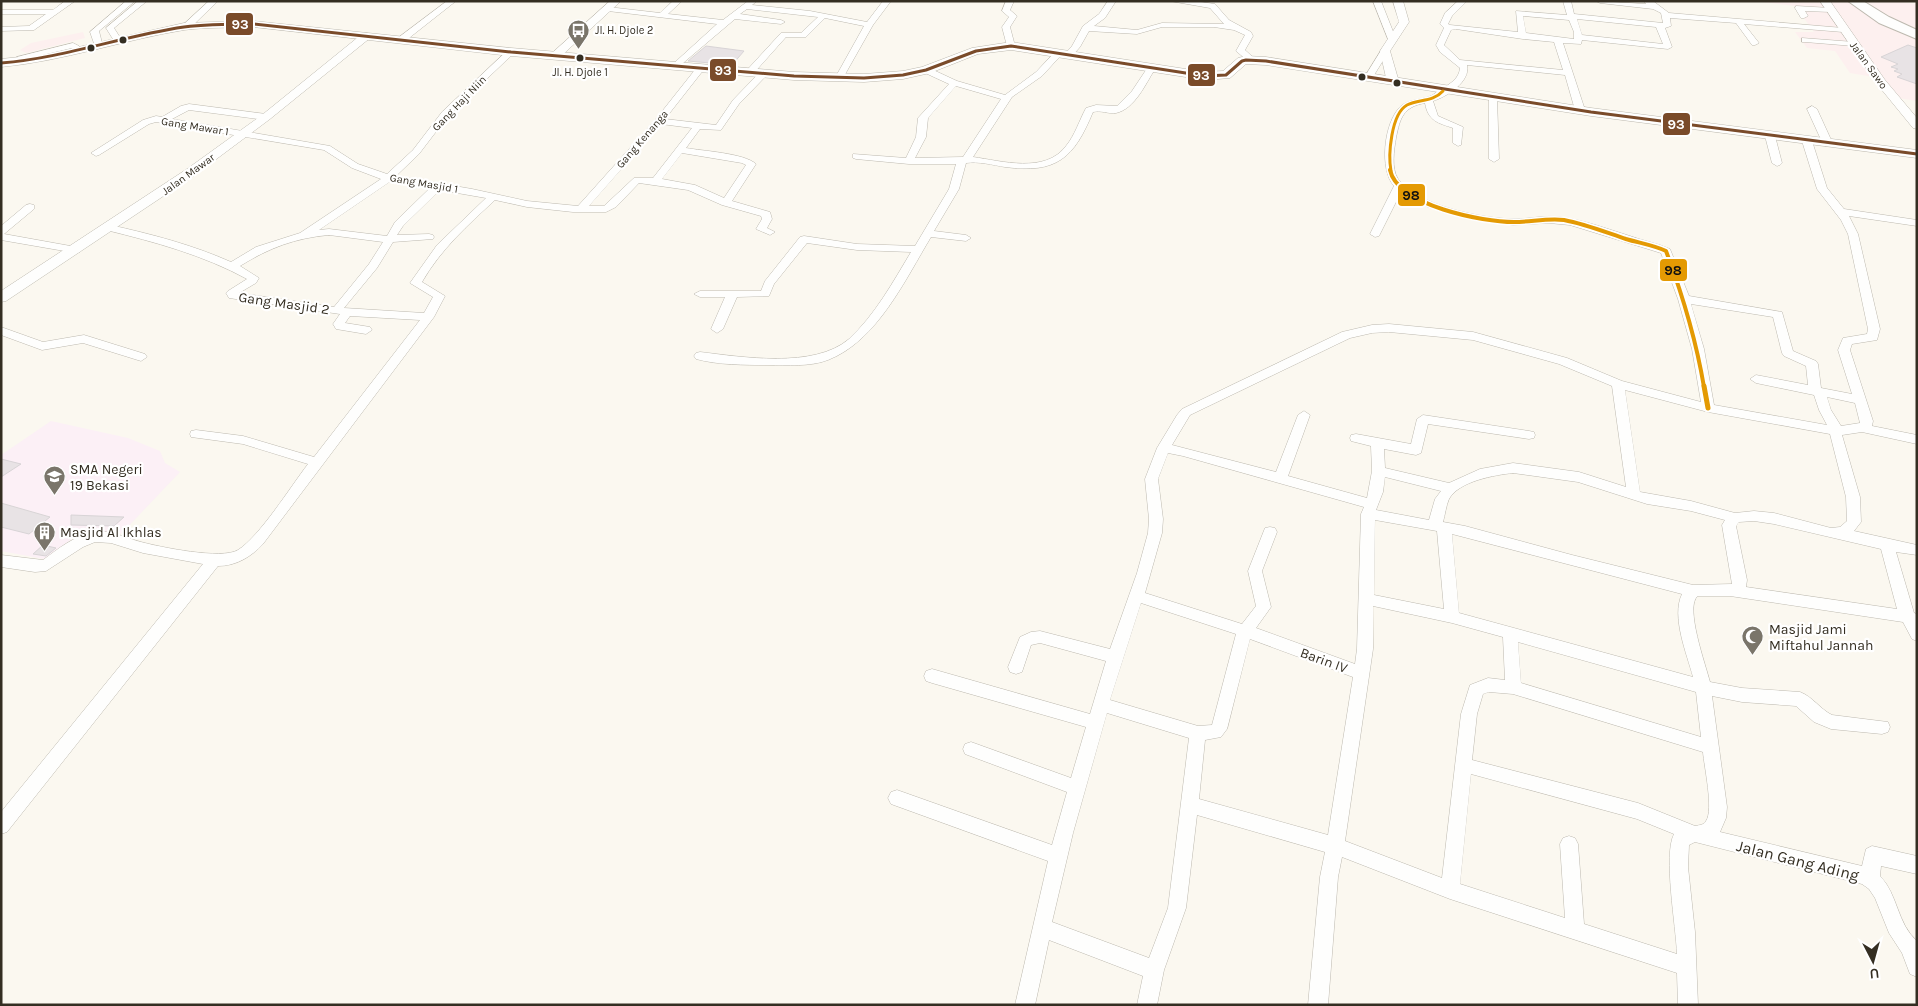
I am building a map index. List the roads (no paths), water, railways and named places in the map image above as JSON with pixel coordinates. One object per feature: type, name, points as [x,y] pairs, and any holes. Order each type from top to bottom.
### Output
[{"type":"main road","points":[[1854,1],[1884,20],[1917,35]]},
{"type":"main road","points":[[1,63],[45,58],[186,27],[253,24],[511,52],[839,78],[890,77],[926,70],[976,51],[1011,46],[1065,53],[1197,76],[1217,77],[1229,73],[1242,61],[1251,59],[1493,98],[1828,144],[1917,154]]},
{"type":"street","points":[[1,29],[24,30],[34,27],[71,1]]},
{"type":"street","points":[[94,32],[131,1]]},
{"type":"street","points":[[94,32],[110,28],[144,1]]},
{"type":"street","points":[[186,27],[214,1]]},
{"type":"street","points":[[402,40],[452,1]]},
{"type":"street","points":[[662,15],[678,1]]},
{"type":"street","points":[[839,78],[869,25],[887,1]]},
{"type":"street","points":[[1010,1],[1006,11],[1013,16],[1006,27],[1011,46]]},
{"type":"street","points":[[700,356],[746,361],[788,361],[819,358],[834,353],[852,342],[885,304],[954,189],[964,160],[1006,98],[1065,53],[1076,47],[1086,28],[1102,16],[1112,1]]},
{"type":"street","points":[[1174,1],[1212,6],[1226,22],[1248,34],[1249,36],[1240,51],[1251,59]]},
{"type":"street","points":[[1377,1],[1392,39]]},
{"type":"street","points":[[1368,78],[1404,22],[1398,1]]},
{"type":"street","points":[[1463,1],[1448,15],[1444,24],[1448,28],[1578,42],[1579,37],[1570,17],[1567,1]]},
{"type":"street","points":[[1600,1],[1660,7]]},
{"type":"street","points":[[1523,37],[1519,13],[1660,26],[1668,24],[1663,9],[1651,5],[1648,1]]},
{"type":"street","points":[[676,66],[749,4],[869,25]]},
{"type":"street","points":[[555,56],[612,5],[662,15],[725,23]]},
{"type":"street","points":[[1804,16],[1799,8],[1828,6]]},
{"type":"street","name":"Jalan Sawo","points":[[1828,6],[1881,82],[1917,126]]},
{"type":"street","points":[[1,12],[56,12]]},
{"type":"street","points":[[1666,15],[1843,30]]},
{"type":"street","points":[[734,16],[782,22]]},
{"type":"street","points":[[750,72],[784,35],[803,35],[822,17]]},
{"type":"street","points":[[1738,21],[1755,44]]},
{"type":"street","points":[[1086,28],[1136,32],[1162,25],[1214,25],[1236,28]]},
{"type":"street","points":[[1579,37],[1668,48],[1660,26]]},
{"type":"street","points":[[110,28],[119,42]]},
{"type":"street","points":[[1448,28],[1440,48],[1464,67],[1465,71],[1461,79],[1440,96],[1403,108],[1398,116],[1388,162],[1393,179],[1399,186],[1426,202],[1458,213],[1500,221],[1519,222],[1548,219],[1572,222],[1661,248],[1670,256],[1684,299],[1698,349],[1708,408]]},
{"type":"street","points":[[94,32],[99,47]]},
{"type":"street","name":"Jalan Mawar","points":[[1,298],[110,228],[184,177],[266,116],[366,36]]},
{"type":"street","points":[[1805,40],[1854,44]]},
{"type":"street","points":[[1558,41],[1580,110]]},
{"type":"street","points":[[21,57],[73,45],[77,51]]},
{"type":"street","points":[[1385,51],[1393,82]]},
{"type":"street","name":"Gang Haji Niin","points":[[304,235],[389,178],[411,157],[445,114],[511,52]]},
{"type":"street","points":[[1514,59],[1566,68]]},
{"type":"street","points":[[1458,62],[1566,68]]},
{"type":"street","name":"Gang Kenanga","points":[[581,209],[659,121],[701,68]]},
{"type":"street","points":[[856,156],[909,161],[964,160],[1032,166],[1056,161],[1077,140],[1089,110],[1095,108],[1114,111],[1122,108],[1151,69]]},
{"type":"street","points":[[926,70],[954,83],[1006,98]]},
{"type":"street","points":[[659,121],[718,128],[736,102],[764,73]]},
{"type":"street","points":[[909,161],[921,137],[923,118],[954,83]]},
{"type":"street","points":[[1493,98],[1494,158]]},
{"type":"street","points":[[1426,100],[1430,102],[1431,113],[1438,122],[1458,127],[1458,143]]},
{"type":"street","points":[[164,120],[189,107],[266,116]]},
{"type":"street","points":[[1812,109],[1828,144]]},
{"type":"street","name":"Gang Mawar 1","points":[[96,153],[146,122],[156,119],[243,133]]},
{"type":"street","points":[[656,181],[697,127]]},
{"type":"street","name":"Gang Masjid 1","points":[[243,133],[279,137],[327,148],[355,166],[389,178],[527,204],[581,209],[608,208],[637,180],[656,181],[700,190],[726,202],[766,214],[768,217],[762,229],[770,232]]},
{"type":"street","points":[[1770,136],[1777,163]]},
{"type":"street","points":[[1807,141],[1822,189],[1840,212],[1853,234],[1874,329],[1873,337],[1847,342],[1844,350],[1867,421],[1866,425],[1862,428]]},
{"type":"street","points":[[678,150],[744,161],[750,164],[748,171],[726,202]]},
{"type":"street","points":[[366,330],[340,326],[342,312],[399,224],[438,186]]},
{"type":"street","points":[[1375,234],[1399,186]]},
{"type":"street","points":[[4,565],[46,565],[78,543],[94,537],[111,538],[150,549],[224,561],[238,557],[250,550],[428,317],[439,296],[418,285],[417,282],[434,255],[454,233],[493,197]]},
{"type":"street","points":[[4,227],[30,207]]},
{"type":"street","points":[[1840,212],[1917,223]]},
{"type":"street","name":"Gang Masjid 2","points":[[110,228],[163,241],[231,267],[253,278],[252,281],[232,293],[233,296],[342,312],[428,317]]},
{"type":"street","points":[[231,267],[260,249],[304,235],[328,232],[388,239],[428,237]]},
{"type":"street","points":[[927,233],[966,238]]},
{"type":"street","points":[[1,237],[76,250]]},
{"type":"street","points":[[700,294],[765,294],[769,283],[804,239],[857,247],[917,250]]},
{"type":"street","points":[[717,329],[732,295]]},
{"type":"street","points":[[1684,299],[1778,314],[1788,353],[1812,364],[1817,392],[1837,430],[1836,435],[1855,512],[1854,522],[1849,529],[1841,533]]},
{"type":"street","points":[[1025,1005],[1059,856],[1101,704],[1115,657],[1137,596],[1157,524],[1157,510],[1151,484],[1164,448],[1180,418],[1194,407],[1261,377],[1346,335],[1372,329],[1389,328],[1472,336],[1563,361],[1618,384],[1708,408],[1837,430],[1862,428],[1917,440]]},
{"type":"street","points":[[1,331],[42,346],[84,339],[141,357]]},
{"type":"street","points":[[1756,379],[1860,400]]},
{"type":"street","points":[[1618,384],[1634,495]]},
{"type":"street","points":[[1280,479],[1304,415]]},
{"type":"street","points":[[1356,438],[1416,450],[1423,419],[1530,435]]},
{"type":"street","points":[[196,434],[243,440],[316,462]]},
{"type":"street","name":"Barin IV","points":[[1137,596],[1246,631],[1361,673],[1365,648],[1370,509],[1376,492],[1379,471],[1377,443]]},
{"type":"street","points":[[1164,448],[1183,451],[1280,479],[1370,509],[1694,591],[1732,591],[1864,608],[1912,618]]},
{"type":"street","points":[[1452,617],[1440,526],[1442,499],[1450,488],[1485,472],[1513,468],[1579,477],[1609,485],[1634,495],[1661,502],[1691,506],[1735,518],[1746,516],[1772,518],[1829,533],[1841,533],[1887,545],[1917,550]]},
{"type":"street","points":[[1379,471],[1450,488]]},
{"type":"street","points":[[1732,591],[1739,587],[1740,580],[1729,525],[1735,518]]},
{"type":"street","points":[[1101,704],[1198,733],[1215,732],[1221,724],[1246,631],[1263,607],[1255,571],[1270,532]]},
{"type":"street","points":[[1887,545],[1900,595],[1912,618],[1917,635]]},
{"type":"street","points":[[1,826],[214,560]]},
{"type":"street","points":[[1688,1005],[1688,966],[1679,867],[1680,840],[1686,836],[1698,835],[1712,829],[1718,820],[1717,788],[1703,687],[1685,616],[1684,604],[1687,596],[1694,591]]},
{"type":"street","points":[[1366,598],[1510,632],[1703,687],[1742,695],[1800,699],[1820,717],[1831,722],[1882,727]]},
{"type":"street","points":[[1510,632],[1513,687]]},
{"type":"street","points":[[1016,667],[1025,641],[1030,638],[1040,637],[1115,657]]},
{"type":"street","points":[[1318,1005],[1329,877],[1361,673]]},
{"type":"street","points":[[932,676],[1096,723]]},
{"type":"street","points":[[1450,890],[1470,714],[1476,690],[1488,685],[1513,687],[1711,747]]},
{"type":"street","points":[[1147,1005],[1154,970],[1177,908],[1198,733]]},
{"type":"street","points":[[971,750],[1078,788]]},
{"type":"street","name":"Jalan Gang Ading","points":[[1464,765],[1638,811],[1698,835],[1871,879],[1879,887],[1904,940],[1913,950],[1917,966]]},
{"type":"street","points":[[897,798],[1059,856]]},
{"type":"street","points":[[1188,804],[1335,846],[1450,890],[1688,966]]},
{"type":"street","points":[[1569,844],[1575,931]]},
{"type":"street","points":[[1871,879],[1872,856],[1917,865]]},
{"type":"street","points":[[1042,928],[1154,970]]},
{"type":"place","name":"Jl. H. Djole 2","points":[[579,49]]},
{"type":"place","name":"Jl. H. Djole 1","points":[[580,58]]},
{"type":"place","name":"SMA Negeri 19 Bekasi","points":[[54,496]]},
{"type":"place","name":"Masjid Al Ikhlas","points":[[44,551]]},
{"type":"place","name":"Masjid Jami Miftahul Jannah","points":[[1753,656]]}]
